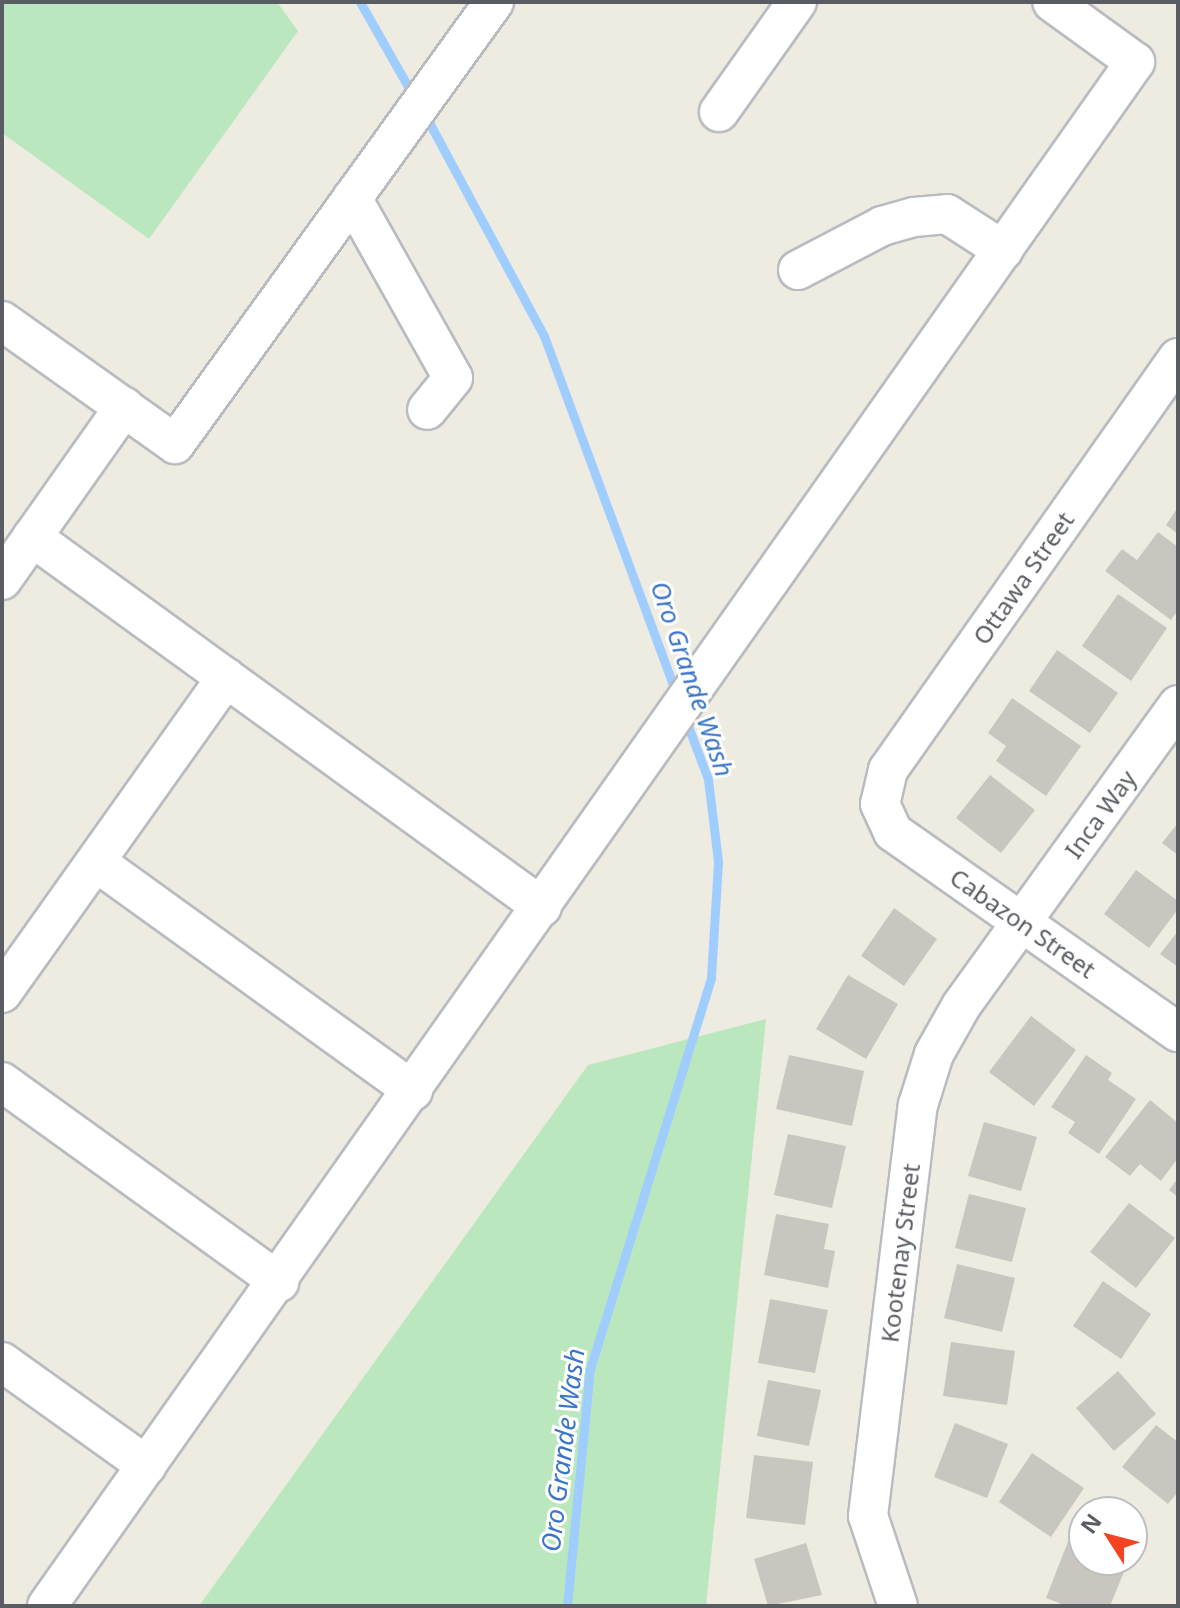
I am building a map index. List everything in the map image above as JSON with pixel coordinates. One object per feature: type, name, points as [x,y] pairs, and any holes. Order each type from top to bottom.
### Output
[{"type":"street","points":[[2,321],[175,444],[494,2]]},
{"type":"street","points":[[719,112],[797,2]]},
{"type":"street","points":[[47,1606],[279,1282],[1135,62],[1052,2]]},
{"type":"street","points":[[352,198],[453,378],[427,410]]},
{"type":"street","points":[[798,270],[882,226],[914,217],[947,214],[1003,250]]},
{"type":"street","name":"Ottawa Street","points":[[880,804],[888,770],[1178,358]]},
{"type":"street","points":[[2,580],[124,407]]},
{"type":"street","points":[[32,537],[542,907]]},
{"type":"street","points":[[2,993],[226,678]]},
{"type":"street","name":"Inca Way","points":[[1023,923],[1178,705]]},
{"type":"street","name":"Cabazon Street","points":[[880,804],[893,832],[1178,1032]]},
{"type":"street","points":[[96,862],[413,1091]]},
{"type":"street","name":"Kootenay Street","points":[[898,1606],[868,1516],[918,1105],[934,1054],[961,1006],[1023,923]]},
{"type":"street","points":[[2,1082],[279,1282]]},
{"type":"street","points":[[2,1362],[147,1466]]},
{"type":"green space","points":[[2,2],[277,2],[298,31],[149,239],[2,133]]},
{"type":"green space","points":[[766,1019],[706,1606],[199,1606],[588,1065]]},
{"type":"building","points":[[1178,507],[1178,534],[1166,525]]},
{"type":"building","points":[[1158,532],[1178,547],[1178,610],[1171,620],[1105,571],[1122,549],[1137,560]]},
{"type":"building","points":[[1118,594],[1167,628],[1131,681],[1082,646]]},
{"type":"building","points":[[1057,650],[1118,693],[1090,733],[1029,691]]},
{"type":"building","points":[[1012,698],[1081,746],[1046,796],[996,761],[1006,746],[988,733]]},
{"type":"building","points":[[990,775],[1035,810],[1001,853],[956,818]]},
{"type":"building","points":[[1178,823],[1178,855],[1162,843]]},
{"type":"building","points":[[1136,870],[1178,901],[1178,909],[1149,948],[1104,914]]},
{"type":"building","points":[[894,908],[937,939],[904,986],[861,956]]},
{"type":"building","points":[[1178,931],[1178,967],[1160,954]]},
{"type":"building","points":[[848,975],[898,1004],[866,1059],[816,1029]]},
{"type":"building","points":[[1031,1016],[1076,1050],[1034,1106],[989,1072]]},
{"type":"building","points":[[789,1055],[864,1071],[852,1126],[776,1109]]},
{"type":"building","points":[[1086,1055],[1112,1073],[1108,1080],[1136,1099],[1099,1154],[1068,1133],[1075,1122],[1051,1107]]},
{"type":"building","points":[[1150,1100],[1178,1123],[1178,1158],[1161,1181],[1140,1164],[1130,1176],[1105,1157]]},
{"type":"building","points":[[984,1122],[1037,1137],[1021,1191],[968,1176]]},
{"type":"building","points":[[788,1134],[846,1146],[832,1208],[774,1195]]},
{"type":"building","points":[[1178,1178],[1178,1197],[1169,1190]]},
{"type":"building","points":[[969,1194],[1026,1208],[1012,1262],[955,1248]]},
{"type":"building","points":[[1129,1203],[1175,1238],[1136,1288],[1090,1252]]},
{"type":"building","points":[[776,1214],[829,1224],[824,1249],[835,1251],[828,1288],[764,1275]]},
{"type":"building","points":[[957,1264],[1015,1278],[1002,1332],[944,1318]]},
{"type":"building","points":[[1103,1281],[1151,1314],[1121,1359],[1073,1326]]},
{"type":"building","points":[[770,1299],[828,1310],[815,1373],[758,1363]]},
{"type":"building","points":[[951,1342],[1015,1351],[1007,1405],[943,1396]]},
{"type":"building","points":[[1118,1371],[1156,1414],[1114,1451],[1076,1408]]},
{"type":"building","points":[[768,1380],[821,1390],[809,1446],[757,1436]]},
{"type":"building","points":[[955,1423],[1008,1444],[987,1498],[934,1477]]},
{"type":"building","points":[[1156,1425],[1178,1442],[1178,1492],[1168,1504],[1122,1467]]},
{"type":"building","points":[[1032,1453],[1084,1488],[1079,1496],[1068,1496],[1068,1512],[1051,1537],[999,1502]]},
{"type":"building","points":[[754,1455],[813,1462],[805,1525],[746,1518]]},
{"type":"building","points":[[1068,1542],[1068,1576],[1122,1576],[1110,1606],[1067,1606],[1046,1598]]},
{"type":"building","points":[[806,1543],[822,1595],[768,1606],[754,1559]]},
{"type":"waterway","name":"Oro Grande Wash","points":[[360,2],[414,97]]},
{"type":"waterway","name":"Oro Grande Wash","points":[[424,113],[544,336],[677,696]]},
{"type":"waterway","name":"Oro Grande Wash","points":[[567,1606],[590,1369],[711,977],[718,861],[708,779],[685,718]]}]
